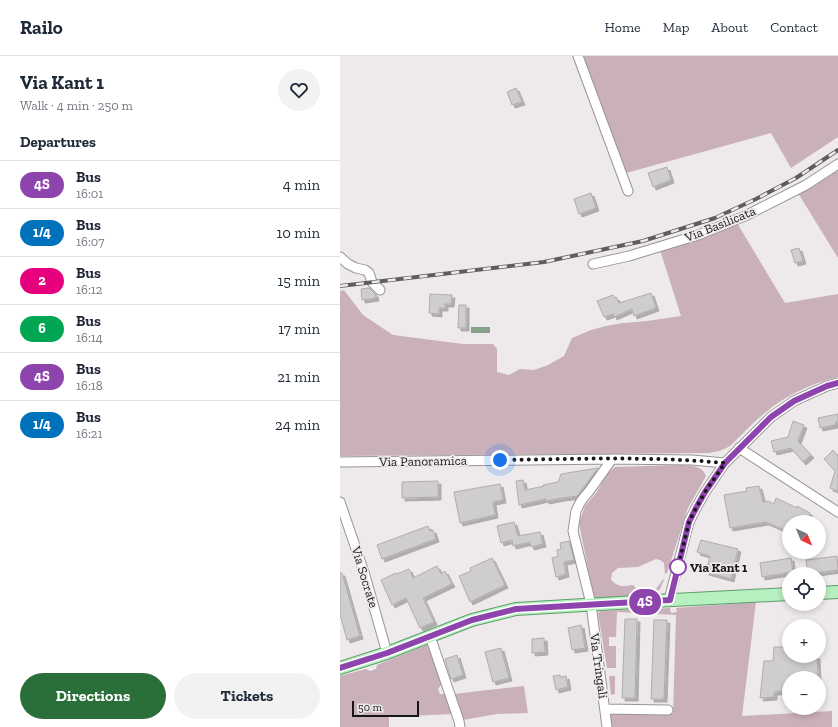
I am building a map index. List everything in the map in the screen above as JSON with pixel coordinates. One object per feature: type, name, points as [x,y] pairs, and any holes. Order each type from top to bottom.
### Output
[{"type":"main road","points":[[826,593],[838,592]]},
{"type":"main road","points":[[340,668],[387,653],[472,620],[516,609],[782,594]]},
{"type":"street","points":[[578,56],[628,191]]},
{"type":"street","name":"Via Basilicata","points":[[593,264],[629,256],[698,235],[745,216],[806,185],[838,164]]},
{"type":"street","points":[[340,257],[348,264],[369,273],[372,282],[380,290]]},
{"type":"street","points":[[670,600],[689,522],[705,492],[725,463],[771,417],[794,401],[827,386],[838,383]]},
{"type":"street","points":[[739,448],[838,512]]},
{"type":"street","name":"Via Panoramica","points":[[340,462],[612,459],[692,460],[725,463]]},
{"type":"street","name":"Via Tringali","points":[[607,727],[591,604],[573,531],[576,511],[581,501],[612,459]]},
{"type":"street","name":"Via Socrate","points":[[340,502],[364,572],[387,653]]},
{"type":"street","points":[[430,636],[460,727]]},
{"type":"street","points":[[605,709],[668,710]]},
{"type":"shaded area","points":[[581,56],[838,56],[838,137],[791,168],[771,133],[626,173]]},
{"type":"shaded area","points":[[838,168],[838,258],[798,193]]},
{"type":"shaded area","points":[[737,223],[785,303],[838,294],[838,377],[810,386],[782,400],[761,416],[730,446],[720,451],[709,453],[340,456],[340,291],[344,290],[363,315],[393,335],[463,344],[493,344],[497,349],[497,372],[509,375],[520,369],[534,370],[548,365],[564,356],[572,338],[591,330],[623,323],[681,316],[660,250]]},
{"type":"shaded area","points":[[471,327],[490,327],[490,333],[471,333]]},
{"type":"shaded area","points":[[681,465],[699,468],[706,476],[688,508],[667,573],[665,574],[664,563],[656,559],[638,567],[618,568],[612,573],[611,580],[614,583],[622,586],[633,585],[639,591],[651,591],[657,588],[663,579],[664,580],[660,589],[652,596],[594,600],[579,523],[585,506],[596,493],[608,473],[615,467]]},
{"type":"shaded area","points":[[756,602],[742,716],[782,714],[782,715],[826,715],[826,711],[832,711],[832,727],[612,727],[610,718],[611,715],[615,713],[673,714],[676,615],[617,612],[616,637],[609,637],[609,646],[616,646],[616,668],[607,668],[598,613],[601,611],[670,608],[671,613],[677,612],[676,608]]},
{"type":"shaded area","points":[[427,645],[429,646],[443,682],[438,689],[440,694],[446,694],[453,714],[389,717],[389,727],[340,727],[340,676],[366,669],[370,671],[376,669],[377,665]]},
{"type":"shaded area","points":[[609,676],[615,676],[615,694],[611,695]]},
{"type":"shaded area","points":[[524,686],[528,713],[497,714],[463,720],[454,694]]},
{"type":"building","points":[[516,88],[522,102],[512,105],[507,92]]},
{"type":"building","points":[[667,167],[671,180],[653,187],[648,173]]},
{"type":"building","points":[[591,193],[596,208],[579,214],[574,199]]},
{"type":"building","points":[[799,248],[803,261],[795,263],[791,250]]},
{"type":"building","points":[[369,288],[375,294],[376,298],[362,300],[361,289]]},
{"type":"building","points":[[651,293],[656,308],[634,316],[632,309],[614,317],[613,314],[604,317],[597,301],[613,295],[619,303]]},
{"type":"building","points":[[430,294],[452,295],[451,304],[445,304],[445,308],[439,308],[439,314],[429,313]]},
{"type":"building","points":[[459,305],[466,305],[466,328],[458,328]]},
{"type":"building","points":[[838,414],[838,423],[836,422],[835,425],[820,428],[818,418]]},
{"type":"building","points":[[793,421],[804,425],[798,441],[811,455],[803,462],[791,448],[774,452],[771,441],[788,437]]},
{"type":"building","points":[[833,450],[838,456],[838,491],[830,488],[835,471],[824,459]]},
{"type":"building","points":[[598,468],[577,496],[546,501],[546,499],[519,505],[516,481],[523,480],[525,490],[558,482],[561,474]]},
{"type":"building","points":[[438,481],[438,497],[402,498],[402,482]]},
{"type":"building","points":[[500,484],[503,500],[493,502],[495,515],[460,523],[454,492]]},
{"type":"building","points":[[759,486],[763,502],[768,501],[774,504],[776,498],[810,513],[809,515],[782,515],[782,529],[766,522],[730,528],[724,495],[747,491],[746,488]]},
{"type":"building","points":[[514,522],[518,536],[540,532],[543,544],[531,547],[530,542],[513,546],[512,540],[501,543],[497,526]]},
{"type":"building","points":[[428,526],[430,531],[433,530],[436,539],[382,559],[377,545]]},
{"type":"building","points":[[701,540],[738,549],[731,579],[706,572],[710,556],[697,552]]},
{"type":"building","points":[[569,541],[574,560],[564,562],[566,574],[556,577],[552,558],[558,556],[557,550],[561,549],[560,543]]},
{"type":"building","points":[[837,556],[838,570],[826,572],[826,567],[807,567],[806,560],[826,559],[826,557]]},
{"type":"building","points":[[492,558],[505,585],[470,602],[459,576],[471,571],[470,568]]},
{"type":"building","points":[[791,559],[792,567],[782,567],[782,574],[762,577],[760,563]]},
{"type":"building","points":[[437,566],[441,574],[445,571],[452,584],[423,598],[434,622],[420,628],[406,598],[392,605],[381,580],[409,569],[413,578]]},
{"type":"building","points":[[340,573],[342,573],[360,636],[347,640],[340,614]]},
{"type":"building","points":[[625,619],[637,619],[635,698],[622,698]]},
{"type":"building","points":[[654,620],[667,620],[664,699],[651,699]]},
{"type":"building","points":[[581,625],[585,648],[572,650],[568,628]]},
{"type":"building","points":[[544,638],[545,652],[532,653],[532,639]]},
{"type":"building","points":[[774,647],[782,647],[782,663],[817,663],[818,671],[782,671],[782,691],[774,692],[774,697],[760,698],[764,661],[773,661]]},
{"type":"building","points":[[501,648],[509,678],[493,682],[485,652]]},
{"type":"building","points":[[457,655],[463,675],[451,679],[445,659]]},
{"type":"building","points":[[560,675],[560,677],[566,676],[568,687],[556,690],[553,676]]},
{"type":"railway","points":[[340,286],[544,262],[643,241],[715,218],[756,199],[796,178],[838,150]]},
{"type":"bus line","name":"4S","points":[[340,668],[387,653],[472,620],[516,609],[670,600],[689,522],[705,492],[725,463],[771,417],[794,401],[827,386],[838,383]]},
{"type":"place","name":"Via Kant 1","points":[[678,567]]},
{"type":"route","points":[[500,460],[692,460],[725,463],[705,492],[689,522],[678,567]]}]
